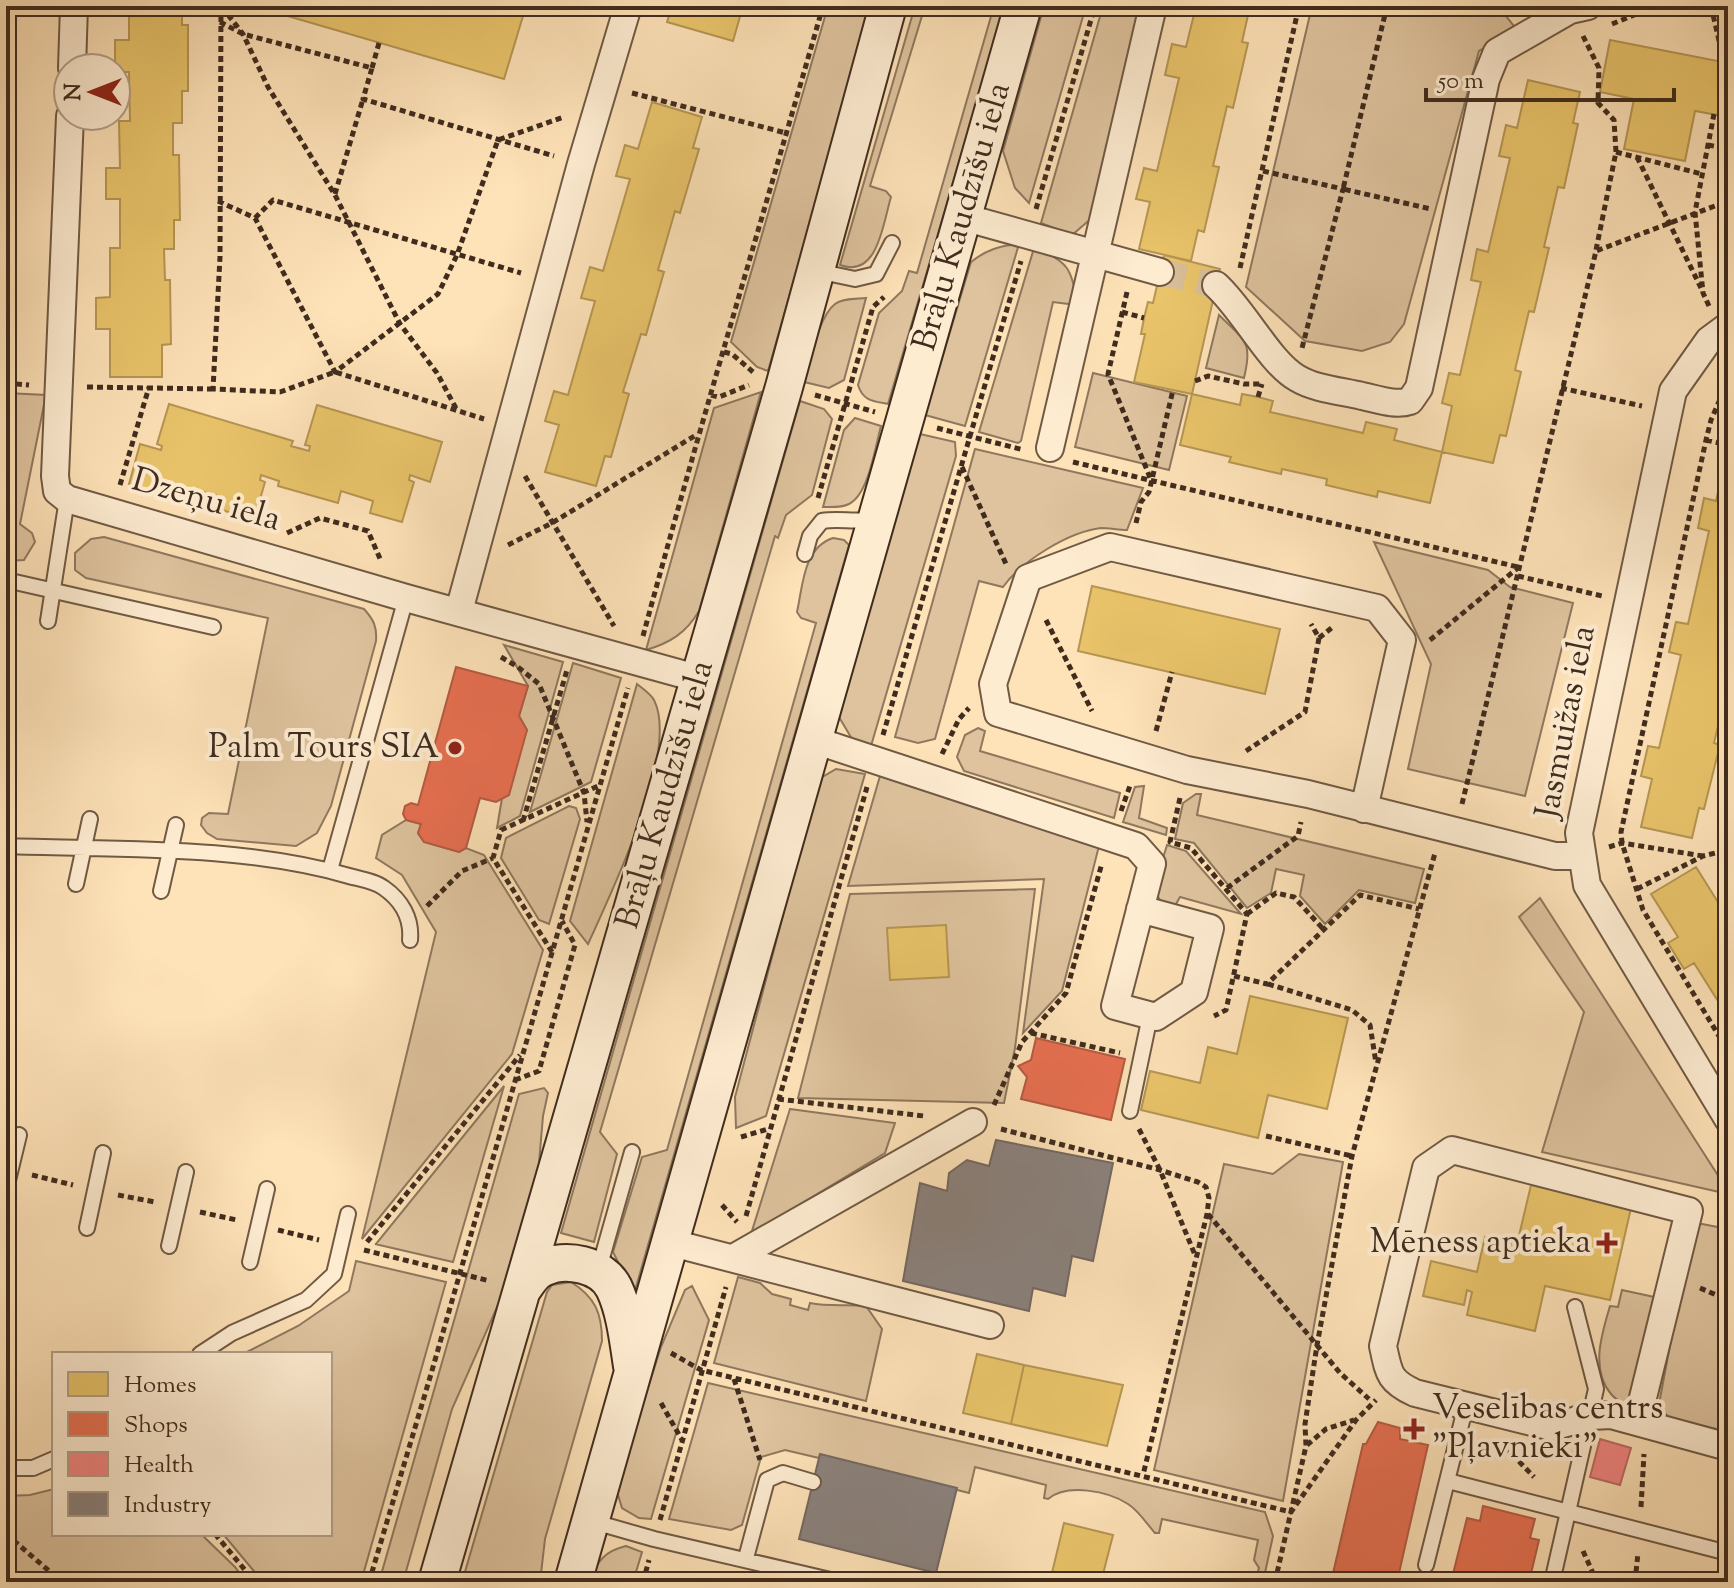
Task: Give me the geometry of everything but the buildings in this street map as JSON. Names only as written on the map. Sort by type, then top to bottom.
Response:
[{"type":"street","points":[[73,52],[74,6]]},
{"type":"street","points":[[459,611],[581,164],[628,6]]},
{"type":"street","name":"Brāļu Kaudzīšu iela","points":[[437,1582],[700,679],[888,6]]},
{"type":"street","name":"Brāļu Kaudzīšu iela","points":[[573,1582],[1023,6]]},
{"type":"street","points":[[1050,454],[1153,6]]},
{"type":"street","points":[[1224,293],[1281,365],[1294,376],[1309,384],[1392,402],[1410,401],[1419,388],[1486,79],[1497,52],[1576,7]]},
{"type":"street","points":[[67,499],[57,491],[55,476],[69,132]]},
{"type":"street","points":[[963,217],[1160,272]]},
{"type":"street","name":"Jasmuižas iela","points":[[1724,329],[1709,340],[1673,391],[1579,833],[1587,885],[1728,1119]]},
{"type":"street","name":"Dzeņu iela","points":[[67,499],[574,644],[638,654],[700,679]]},
{"type":"street","points":[[1364,809],[1402,640],[1377,608],[1110,547],[1028,578],[993,684],[998,713],[1187,770],[1308,794],[1364,809],[1555,856],[1581,856]]},
{"type":"street","points":[[814,740],[1136,846],[1152,864],[1140,909],[1115,1006],[1156,1017],[1194,992],[1210,928],[1140,909]]},
{"type":"street","points":[[735,1257],[979,1123]]},
{"type":"street","points":[[1637,1422],[1689,1211],[1452,1150],[1426,1168],[1383,1346],[1388,1370],[1397,1385],[1415,1393],[1552,1427],[1591,1416],[1611,1415],[1728,1447]]},
{"type":"street","points":[[672,1243],[990,1325]]},
{"type":"street","points":[[522,1290],[533,1274],[569,1261],[597,1272],[612,1283],[638,1355]]},
{"type":"lane","points":[[816,271],[855,279],[876,274],[890,250]]},
{"type":"lane","points":[[48,621],[67,499]]},
{"type":"lane","points":[[805,554],[810,536],[822,521],[838,518],[855,523],[876,519]]},
{"type":"lane","points":[[6,580],[213,627]]},
{"type":"lane","points":[[330,870],[406,598]]},
{"type":"lane","points":[[76,884],[90,819]]},
{"type":"lane","points":[[161,891],[176,825]]},
{"type":"lane","points":[[6,846],[170,851],[330,870],[382,886],[401,904],[410,933]]},
{"type":"lane","points":[[1130,1111],[1150,1016]]},
{"type":"lane","points":[[6,1189],[19,1135]]},
{"type":"lane","points":[[597,1272],[632,1152]]},
{"type":"lane","points":[[87,1228],[103,1153]]},
{"type":"lane","points":[[169,1246],[186,1172]]},
{"type":"lane","points":[[250,1262],[267,1189]]},
{"type":"lane","points":[[203,1352],[232,1333],[306,1300],[334,1274],[348,1214]]},
{"type":"lane","points":[[1552,1582],[1596,1389],[1575,1307]]},
{"type":"lane","points":[[1426,1565],[1466,1405]]},
{"type":"lane","points":[[6,1468],[33,1468],[52,1460]]},
{"type":"lane","points":[[746,1558],[767,1480],[783,1473],[813,1482]]},
{"type":"lane","points":[[1448,1481],[1728,1553]]},
{"type":"lane","points":[[590,1521],[839,1582]]},
{"type":"path","points":[[213,389],[220,257],[221,6]]},
{"type":"path","points":[[221,6],[243,34],[268,87],[335,195],[400,324],[437,373],[459,413]]},
{"type":"path","points":[[369,1582],[553,953],[697,435],[724,352],[823,6]]},
{"type":"path","points":[[722,1205],[742,1228],[1095,6]]},
{"type":"path","points":[[1224,293],[1263,171],[1299,6]]},
{"type":"path","points":[[1281,365],[1300,353],[1305,341],[1387,6]]},
{"type":"path","points":[[1711,6],[1724,62]]},
{"type":"path","points":[[1275,1582],[1306,1446],[1305,1424],[1317,1345],[1352,1156],[1419,909],[1449,830],[1518,576],[1596,251],[1616,152],[1614,120],[1598,103],[1599,68],[1576,7]]},
{"type":"path","points":[[220,21],[243,34],[372,68]]},
{"type":"path","points":[[335,195],[379,43]]},
{"type":"path","points":[[605,85],[786,133]]},
{"type":"path","points":[[363,99],[581,164]]},
{"type":"path","points":[[1703,293],[1695,212],[1714,114]]},
{"type":"path","points":[[498,140],[566,116]]},
{"type":"path","points":[[79,387],[280,392],[335,372],[438,294],[457,255],[498,140]]},
{"type":"path","points":[[1708,145],[1724,148]]},
{"type":"path","points":[[1616,152],[1702,174]]},
{"type":"path","points":[[1637,157],[1703,293],[1724,329]]},
{"type":"path","points":[[1263,171],[1456,216]]},
{"type":"path","points":[[255,218],[273,200],[549,281]]},
{"type":"path","points":[[218,201],[255,218],[335,372],[492,422]]},
{"type":"path","points":[[1596,251],[1728,201]]},
{"type":"path","points":[[810,536],[791,527],[797,517],[818,498],[873,307],[897,284],[903,269],[890,250]]},
{"type":"path","points":[[1141,295],[1127,292],[1108,374],[1151,481]]},
{"type":"path","points":[[1122,312],[1144,318]]},
{"type":"path","points":[[711,395],[719,397],[758,380],[732,354],[724,352]]},
{"type":"path","points":[[1195,381],[1208,376],[1244,384],[1262,384]]},
{"type":"path","points":[[1728,381],[1706,440],[1621,832],[1643,910],[1728,1051]]},
{"type":"path","points":[[116,498],[149,387]]},
{"type":"path","points":[[1561,388],[1669,411]]},
{"type":"path","points":[[1129,551],[1141,502],[1149,492],[1173,390]]},
{"type":"path","points":[[803,392],[887,415]]},
{"type":"path","points":[[934,428],[1519,567]]},
{"type":"path","points":[[504,547],[552,523],[697,435]]},
{"type":"path","points":[[1706,440],[1728,445]]},
{"type":"path","points":[[518,464],[625,644],[638,654]]},
{"type":"path","points":[[284,534],[320,518],[368,531],[386,571]]},
{"type":"path","points":[[1402,640],[1423,646],[1519,567]]},
{"type":"path","points":[[1518,576],[1628,602]]},
{"type":"path","points":[[1241,754],[1305,712],[1319,638],[1308,619]]},
{"type":"path","points":[[523,821],[574,644]]},
{"type":"path","points":[[494,653],[539,684],[584,793],[588,826]]},
{"type":"path","points":[[1152,743],[1172,672]]},
{"type":"path","points":[[935,778],[941,756],[959,719],[974,704],[995,700]]},
{"type":"path","points":[[553,953],[493,858],[501,830],[600,785]]},
{"type":"path","points":[[1227,888],[1298,836],[1308,794]]},
{"type":"path","points":[[979,1123],[1022,1042],[1066,993],[1109,837]]},
{"type":"path","points":[[1581,856],[1622,843],[1703,856]]},
{"type":"path","points":[[1637,889],[1703,856],[1728,850]]},
{"type":"path","points":[[410,933],[462,871],[493,858]]},
{"type":"path","points":[[1247,914],[1276,893],[1294,897],[1325,931]]},
{"type":"path","points":[[1267,984],[1360,895],[1419,909]]},
{"type":"path","points":[[515,1080],[539,1071],[575,945],[561,920]]},
{"type":"path","points":[[1234,976],[1352,1010],[1370,1025],[1377,1067]]},
{"type":"path","points":[[1031,1033],[1141,1057]]},
{"type":"path","points":[[361,1249],[523,1051]]},
{"type":"path","points":[[778,1099],[979,1123],[1160,1170],[1206,1187],[1209,1198],[1207,1214],[1143,1475]]},
{"type":"path","points":[[1130,1111],[1160,1170],[1196,1257]]},
{"type":"path","points":[[741,1137],[769,1129]]},
{"type":"path","points":[[1266,1136],[1352,1156]]},
{"type":"path","points":[[1207,1214],[1340,1373],[1374,1404],[1386,1409]]},
{"type":"path","points":[[643,1582],[735,1257]]},
{"type":"path","points":[[460,1273],[522,1290]]},
{"type":"path","points":[[638,1355],[1291,1512]]},
{"type":"path","points":[[734,1378],[767,1480]]},
{"type":"path","points":[[1291,1512],[1356,1420],[1374,1404]]},
{"type":"path","points":[[1306,1446],[1326,1429],[1356,1420]]},
{"type":"path","points":[[6,1534],[62,1582]]},
{"type":"path","points":[[217,1536],[255,1582]]},
{"type":"shaded area","points":[[828,6],[871,6],[768,371],[757,367],[731,342]]},
{"type":"shaded area","points":[[915,6],[925,6],[870,186],[886,191],[891,197],[881,234],[871,256],[863,264],[853,267],[840,265]]},
{"type":"shaded area","points":[[994,6],[1005,6],[888,404],[873,401],[863,394],[858,385],[879,313],[902,291],[909,271],[917,273]]},
{"type":"shaded area","points":[[1044,6],[1086,6],[1029,203],[1015,188],[1003,151]]},
{"type":"shaded area","points":[[1103,6],[1139,6],[1093,217],[1072,235],[1041,223]]},
{"type":"shaded area","points":[[1312,6],[1498,6],[1517,30],[1479,51],[1404,324],[1390,342],[1362,351],[1305,341],[1246,287]]},
{"type":"shaded area","points":[[1019,244],[965,426],[925,415],[971,262],[993,249]]},
{"type":"shaded area","points":[[1034,248],[1054,257],[1066,268],[1073,283],[1077,305],[1053,302],[1021,441],[1018,443],[979,432]]},
{"type":"shaded area","points":[[866,298],[844,380],[829,388],[804,382],[829,310],[842,301]]},
{"type":"shaded area","points":[[1219,315],[1245,342],[1248,356],[1244,378],[1206,368]]},
{"type":"shaded area","points":[[1093,373],[1187,396],[1169,470],[1075,447]]},
{"type":"shaded area","points":[[761,392],[699,611],[677,636],[646,650],[714,408]]},
{"type":"shaded area","points":[[6,393],[46,395],[20,524],[32,533],[35,542],[24,560],[6,561]]},
{"type":"shaded area","points":[[800,401],[824,409],[832,419],[812,495],[786,515],[778,538],[775,536],[600,1132],[617,1154],[594,1242],[561,1233]]},
{"type":"shaded area","points":[[855,418],[881,426],[866,480],[862,491],[849,504],[823,507],[844,430]]},
{"type":"shaded area","points":[[920,434],[955,442],[956,456],[871,746],[852,739],[839,717]]},
{"type":"shaded area","points":[[975,449],[1143,488],[1127,530],[1101,528],[1074,535],[1034,558],[1003,587],[979,581],[935,739],[918,743],[895,737]]},
{"type":"shaded area","points":[[104,537],[364,609],[370,617],[376,641],[331,806],[317,833],[296,846],[217,839],[201,825],[202,818],[209,813],[228,814],[268,618],[86,578],[75,570],[75,553],[91,539]]},
{"type":"shaded area","points":[[833,538],[844,540],[849,545],[634,1294],[613,1252],[642,1157],[667,1150],[816,623],[801,618],[797,612],[803,579],[816,550]]},
{"type":"shaded area","points":[[1374,542],[1488,570],[1510,587],[1573,603],[1525,796],[1408,769],[1431,664]]},
{"type":"shaded area","points":[[504,645],[563,662],[520,816],[497,828],[502,798],[527,730],[519,716],[528,686]]},
{"type":"shaded area","points":[[573,663],[621,678],[591,782],[530,812]]},
{"type":"shaded area","points":[[637,684],[654,700],[660,723],[658,753],[651,787],[626,858],[588,944],[570,921]]},
{"type":"shaded area","points":[[978,728],[985,731],[980,751],[1120,793],[1114,818],[964,771],[957,757],[965,735]]},
{"type":"shaded area","points":[[836,769],[865,774],[766,1116],[736,1128],[735,1097],[819,779]]},
{"type":"shaded area","points":[[880,776],[1099,846],[1062,991],[1023,1033],[1044,879],[848,886]]},
{"type":"shaded area","points":[[1144,786],[1139,818],[1167,828],[1166,835],[1123,822],[1135,787]]},
{"type":"shaded area","points":[[1201,794],[1197,815],[1424,869],[1415,903],[1359,890],[1325,924],[1300,896],[1304,875],[1276,869],[1271,893],[1247,908],[1194,843],[1175,839],[1183,803]]},
{"type":"shaded area","points":[[569,806],[576,808],[580,819],[549,924],[539,920],[501,858],[506,838]]},
{"type":"shaded area","points":[[406,820],[421,824],[418,833],[424,842],[459,852],[466,848],[484,855],[543,950],[512,1054],[362,1239],[436,932],[402,875],[376,858],[382,835]]},
{"type":"shaded area","points":[[1167,845],[1186,851],[1241,914],[1180,897],[1176,904],[1165,906],[1156,886]]},
{"type":"shaded area","points":[[1035,889],[1015,1048],[1004,1103],[798,1098],[850,894]]},
{"type":"shaded area","points":[[1540,898],[1728,1194],[1542,1152],[1584,1012],[1519,917]]},
{"type":"shaded area","points":[[504,1086],[453,1262],[375,1244],[376,1244]]},
{"type":"shaded area","points":[[544,1088],[548,1093],[538,1175],[502,1296],[452,1409],[403,1582],[379,1582],[519,1094]]},
{"type":"shaded area","points":[[790,1109],[895,1123],[885,1153],[751,1234]]},
{"type":"shaded area","points":[[1299,1154],[1343,1162],[1283,1501],[1154,1470],[1224,1164],[1273,1174]]},
{"type":"shaded area","points":[[1697,1223],[1728,1229],[1728,1432],[1668,1417],[1659,1404]]},
{"type":"shaded area","points":[[356,1261],[446,1282],[361,1582],[263,1582],[225,1536],[332,1536],[332,1352],[247,1352],[298,1326],[349,1291]]},
{"type":"shaded area","points":[[738,1277],[760,1283],[772,1294],[791,1299],[790,1305],[808,1310],[810,1303],[866,1306],[882,1329],[866,1401],[714,1363]]},
{"type":"shaded area","points":[[571,1282],[596,1307],[602,1341],[545,1539],[540,1582],[462,1582],[547,1292],[552,1285]]},
{"type":"shaded area","points":[[692,1286],[709,1320],[651,1519],[639,1518],[622,1508],[618,1482],[661,1347],[685,1290]]},
{"type":"shaded area","points":[[1622,1290],[1659,1298],[1631,1410],[1611,1394],[1599,1362],[1601,1339],[1610,1306],[1618,1307]]},
{"type":"shaded area","points":[[708,1383],[1265,1512],[1273,1536],[1263,1582],[1255,1582],[1259,1568],[1254,1560],[1258,1540],[1162,1519],[1159,1533],[1155,1533],[1132,1507],[1110,1495],[1076,1490],[1048,1499],[1044,1498],[1046,1485],[975,1467],[969,1493],[820,1455],[819,1458],[785,1450],[761,1457],[742,1525],[731,1530],[669,1519]]},
{"type":"shaded area","points":[[52,1490],[52,1536],[203,1536],[246,1582],[43,1582],[6,1574],[6,1496]]},
{"type":"shaded area","points":[[626,1546],[642,1552],[633,1582],[591,1582],[602,1558]]},
{"type":"tunnel","points":[[1160,272],[1216,285]]},
{"type":"place","name":"Palm Tours SIA","points":[[455,748]]},
{"type":"place","name":"Mēness aptieka","points":[[1607,1243]]},
{"type":"place","name":"Veselības centrs \"Pļavnieki\"","points":[[1414,1429]]}]
